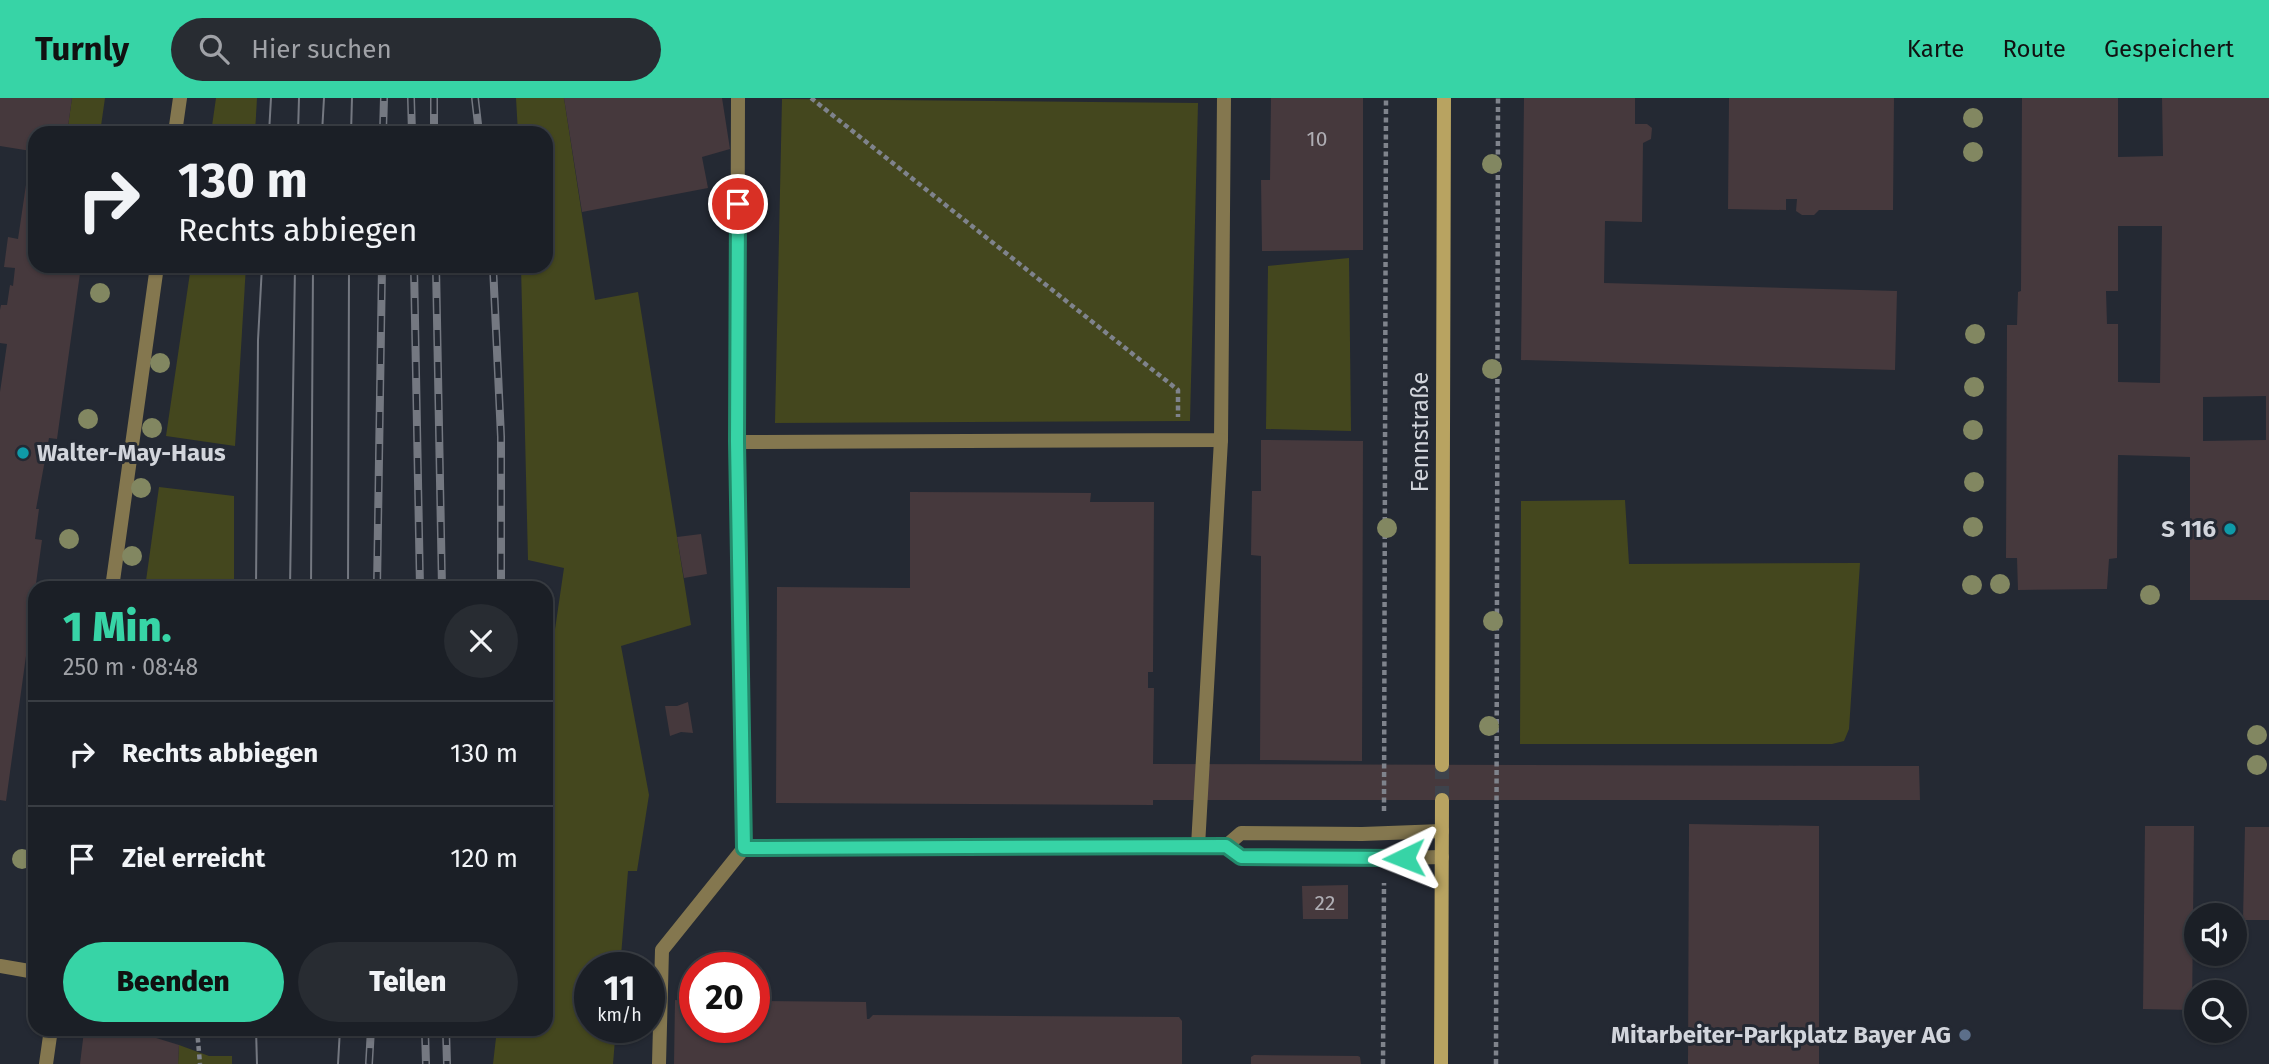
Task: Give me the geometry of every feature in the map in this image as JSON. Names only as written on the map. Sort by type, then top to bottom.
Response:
[{"type":"main road","name":"Fennstraße","points":[[1442,765],[1444,98]]},
{"type":"main road","points":[[1441,1064],[1442,800]]},
{"type":"street","points":[[176,126],[180,98]]},
{"type":"street","points":[[659,1064],[662,950],[744,848],[737,442],[738,98]]},
{"type":"street","points":[[1198,846],[1221,440],[1224,98]]},
{"type":"street","points":[[113,581],[156,273]]},
{"type":"street","points":[[737,442],[1221,440]]},
{"type":"street","points":[[1226,846],[1241,833],[1442,831]]},
{"type":"street","points":[[744,848],[1226,846],[1241,857],[1442,857]]},
{"type":"street","points":[[0,966],[28,971]]},
{"type":"street","points":[[46,1064],[50,1036]]},
{"type":"path","points":[[811,98],[1178,390],[1178,440]]},
{"type":"path","points":[[1384,833],[1387,98]]},
{"type":"path","points":[[1496,1064],[1498,98]]},
{"type":"path","points":[[1383,1064],[1384,859]]},
{"type":"path","points":[[198,1036],[200,1064]]},
{"type":"green space","points":[[72,98],[105,98],[101,126],[68,126]]},
{"type":"green space","points":[[216,98],[257,98],[255,126],[212,126]]},
{"type":"green space","points":[[516,98],[564,98],[595,300],[638,292],[691,625],[621,646],[649,795],[637,871],[628,871],[621,952],[574,952],[574,1043],[615,1043],[613,1064],[493,1064],[496,1036],[553,1036],[553,643],[564,568],[528,560],[521,273],[553,273],[553,126],[518,126]]},
{"type":"green space","points":[[782,99],[1198,103],[1190,421],[775,423]]},
{"type":"green space","points":[[1349,258],[1351,431],[1266,429],[1268,266]]},
{"type":"green space","points":[[190,273],[246,273],[235,446],[166,436]]},
{"type":"green space","points":[[159,487],[234,496],[234,581],[146,581]]},
{"type":"green space","points":[[1625,500],[1629,564],[1860,563],[1849,729],[1844,741],[1832,744],[1520,744],[1521,501]]},
{"type":"green space","points":[[179,1045],[209,1056],[232,1056],[232,1064],[178,1064]]},
{"type":"building","points":[[0,98],[72,98],[68,126],[28,126],[28,151],[0,146]]},
{"type":"building","points":[[564,98],[722,98],[730,149],[702,157],[708,188],[582,212]]},
{"type":"building","points":[[1271,98],[1363,98],[1363,250],[1262,251],[1261,180],[1270,180]]},
{"type":"building","points":[[1524,98],[1635,98],[1635,124],[1647,124],[1652,128],[1651,139],[1643,143],[1642,222],[1605,221],[1604,283],[1897,291],[1895,370],[1521,360]]},
{"type":"building","points":[[1729,98],[1894,98],[1893,210],[1819,210],[1814,215],[1802,215],[1796,211],[1797,199],[1786,199],[1786,210],[1728,209]]},
{"type":"building","points":[[2022,98],[2118,98],[2118,157],[2163,156],[2162,98],[2269,98],[2269,600],[2190,600],[2190,457],[2118,455],[2117,558],[2109,559],[2107,589],[2018,590],[2017,558],[2006,558],[2007,325],[2017,325],[2018,292],[2021,291]],"holes":[[[2118,226],[2162,226],[2160,383],[2118,382],[2118,324],[2107,324],[2106,291],[2118,291]],[[2266,396],[2266,440],[2203,441],[2203,397]]]},
{"type":"building","points":[[28,171],[28,273],[80,273],[57,439],[49,438],[36,509],[39,509],[35,539],[42,540],[36,581],[28,581],[28,642],[6,801],[0,800],[0,392],[7,344],[0,343],[0,310],[1,305],[7,305],[15,268],[4,267],[8,237],[18,239]]},
{"type":"building","points":[[1261,440],[1363,441],[1362,761],[1260,760],[1261,556],[1251,555],[1252,491],[1261,491]]},
{"type":"building","points":[[910,492],[1091,493],[1090,502],[1154,502],[1153,672],[1148,672],[1148,688],[1154,688],[1153,764],[1919,766],[1920,800],[1153,800],[1153,805],[776,803],[777,587],[910,588]]},
{"type":"building","points":[[701,534],[707,574],[684,578],[677,537]]},
{"type":"building","points":[[688,702],[693,733],[681,732],[670,736],[665,706]]},
{"type":"building","points":[[1689,824],[1819,826],[1819,1064],[1688,1064]]},
{"type":"building","points":[[2145,826],[2194,826],[2193,903],[2184,903],[2184,966],[2192,966],[2192,980],[2184,980],[2184,1010],[2143,1009]]},
{"type":"building","points":[[2245,827],[2269,827],[2269,920],[2247,920],[2247,903],[2243,903]]},
{"type":"building","points":[[1348,885],[1348,919],[1303,919],[1302,886]]},
{"type":"building","points":[[675,1000],[679,1000],[679,1043],[770,1043],[770,1001],[866,1002],[867,1019],[873,1015],[1179,1017],[1182,1021],[1182,1064],[674,1064]]},
{"type":"building","points":[[83,1036],[150,1036],[179,1045],[178,1064],[80,1064]]},
{"type":"building","points":[[1358,1056],[1361,1064],[1251,1064],[1251,1057]]},
{"type":"tunnel","points":[[1442,765],[1442,800]]},
{"type":"tram line","points":[[269,126],[271,98]]},
{"type":"tram line","points":[[298,126],[299,98]]},
{"type":"tram line","points":[[322,126],[324,98]]},
{"type":"tram line","points":[[351,126],[352,98]]},
{"type":"tram line","points":[[256,581],[258,340],[262,273]]},
{"type":"tram line","points":[[290,581],[295,273]]},
{"type":"tram line","points":[[311,581],[313,273]]},
{"type":"tram line","points":[[348,581],[349,273]]},
{"type":"tram line","points":[[256,1036],[257,1064]]},
{"type":"tram line","points":[[338,1064],[340,1036]]},
{"type":"railway","points":[[383,126],[384,98]]},
{"type":"railway","points":[[411,98],[412,126]]},
{"type":"railway","points":[[434,98],[434,126]]},
{"type":"railway","points":[[475,98],[478,126]]},
{"type":"railway","points":[[377,581],[382,273]]},
{"type":"railway","points":[[414,273],[420,581]]},
{"type":"railway","points":[[436,273],[442,581]]},
{"type":"railway","points":[[493,273],[501,437],[501,581]]},
{"type":"railway","points":[[369,1064],[371,1036]]},
{"type":"railway","points":[[425,1036],[426,1064]]},
{"type":"railway","points":[[446,1036],[447,1064]]},
{"type":"place","name":"Walter-May-Haus","points":[[23,453]]},
{"type":"place","name":"S 116","points":[[2230,529]]},
{"type":"place","name":"Mitarbeiter-Parkplatz Bayer AG","points":[[1965,1035]]},
{"type":"route","points":[[738,204],[737,442],[744,848],[1226,846],[1241,857],[1404,858]]}]
